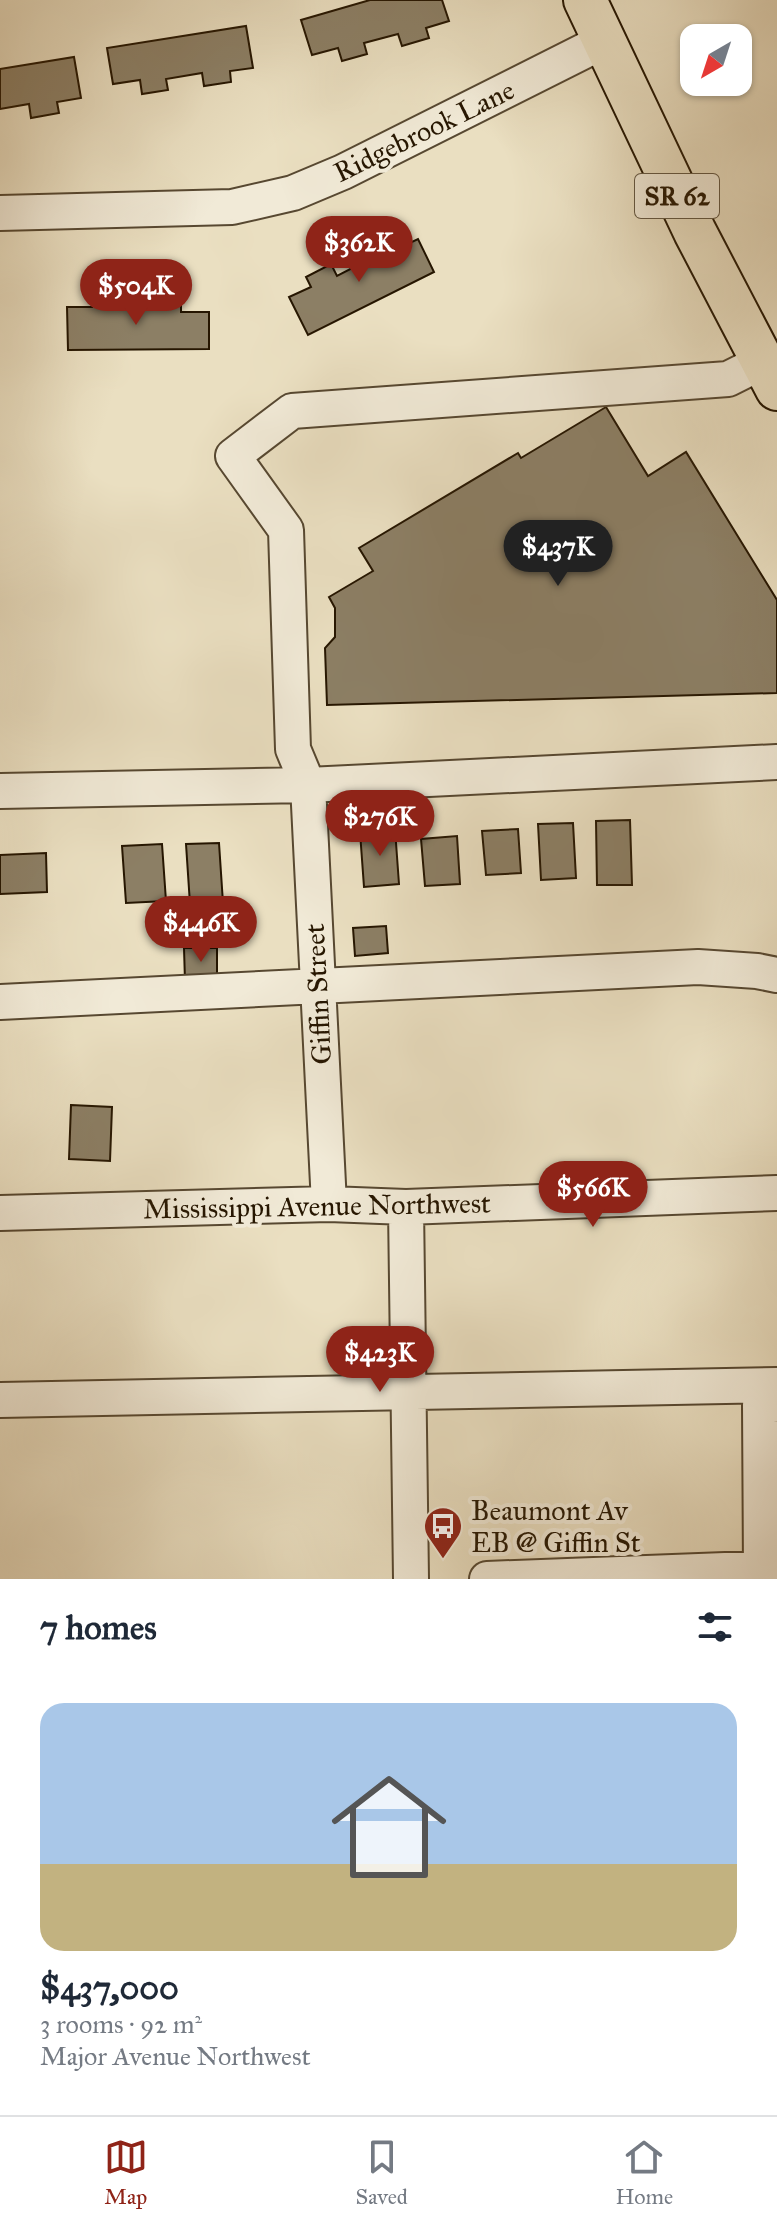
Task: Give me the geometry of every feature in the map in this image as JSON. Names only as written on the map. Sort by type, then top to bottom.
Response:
[{"type":"main road","name":"SR 62","points":[[585,0],[602,42],[695,232],[770,376]]},
{"type":"street","name":"Ridgebrook Lane","points":[[0,213],[232,207],[293,193],[343,172],[602,42]]},
{"type":"street","name":"Giffin Street","points":[[329,1204],[308,785],[293,749],[286,530],[233,456],[292,411],[770,376]]},
{"type":"street","points":[[0,791],[308,785],[777,762]]},
{"type":"street","points":[[0,1002],[698,967],[777,975]]},
{"type":"street","name":"Mississippi Avenue Northwest","points":[[0,1213],[329,1204],[406,1207],[777,1193]]},
{"type":"street","points":[[406,1207],[411,1579]]},
{"type":"street","points":[[0,1400],[777,1385]]},
{"type":"street","points":[[487,1579],[769,1568],[769,1510],[760,1405],[777,1404]]},
{"type":"building","points":[[370,0],[442,0],[449,21],[426,28],[429,38],[402,46],[398,34],[364,43],[367,54],[342,61],[338,48],[312,55],[301,20]]},
{"type":"building","points":[[246,26],[253,68],[230,71],[231,82],[204,86],[202,73],[166,79],[168,90],[142,94],[140,80],[113,84],[107,48]]},
{"type":"building","points":[[74,57],[81,98],[57,102],[59,113],[31,118],[29,104],[0,109],[0,69]]},
{"type":"building","points":[[387,239],[393,251],[418,239],[434,272],[308,335],[289,297],[311,287],[306,277],[331,264],[337,276],[368,260],[364,250]]},
{"type":"building","points":[[92,296],[119,296],[120,309],[155,309],[155,298],[181,298],[181,312],[209,312],[209,349],[68,350],[67,307],[92,307]]},
{"type":"building","points":[[606,407],[648,476],[686,452],[777,600],[777,693],[327,705],[325,648],[335,637],[335,608],[329,597],[373,571],[359,548],[518,453],[521,458]]},
{"type":"building","points":[[630,820],[632,885],[597,885],[596,821]]},
{"type":"building","points":[[573,823],[576,878],[541,880],[538,824]]},
{"type":"building","points":[[395,829],[399,884],[364,887],[360,832]]},
{"type":"building","points":[[518,829],[521,873],[486,875],[482,831]]},
{"type":"building","points":[[457,836],[460,884],[425,886],[421,839]]},
{"type":"building","points":[[219,843],[223,903],[190,904],[186,844]]},
{"type":"building","points":[[162,844],[166,901],[126,903],[122,846]]},
{"type":"building","points":[[46,853],[47,892],[0,894],[0,855]]},
{"type":"building","points":[[386,926],[388,953],[355,956],[353,928]]},
{"type":"building","points":[[184,948],[217,948],[217,981],[185,981]]},
{"type":"building","points":[[71,1105],[112,1107],[110,1161],[69,1159]]},
{"type":"place","name":"Beaumont Av EB @ Giffin St","points":[[443,1560]]}]
